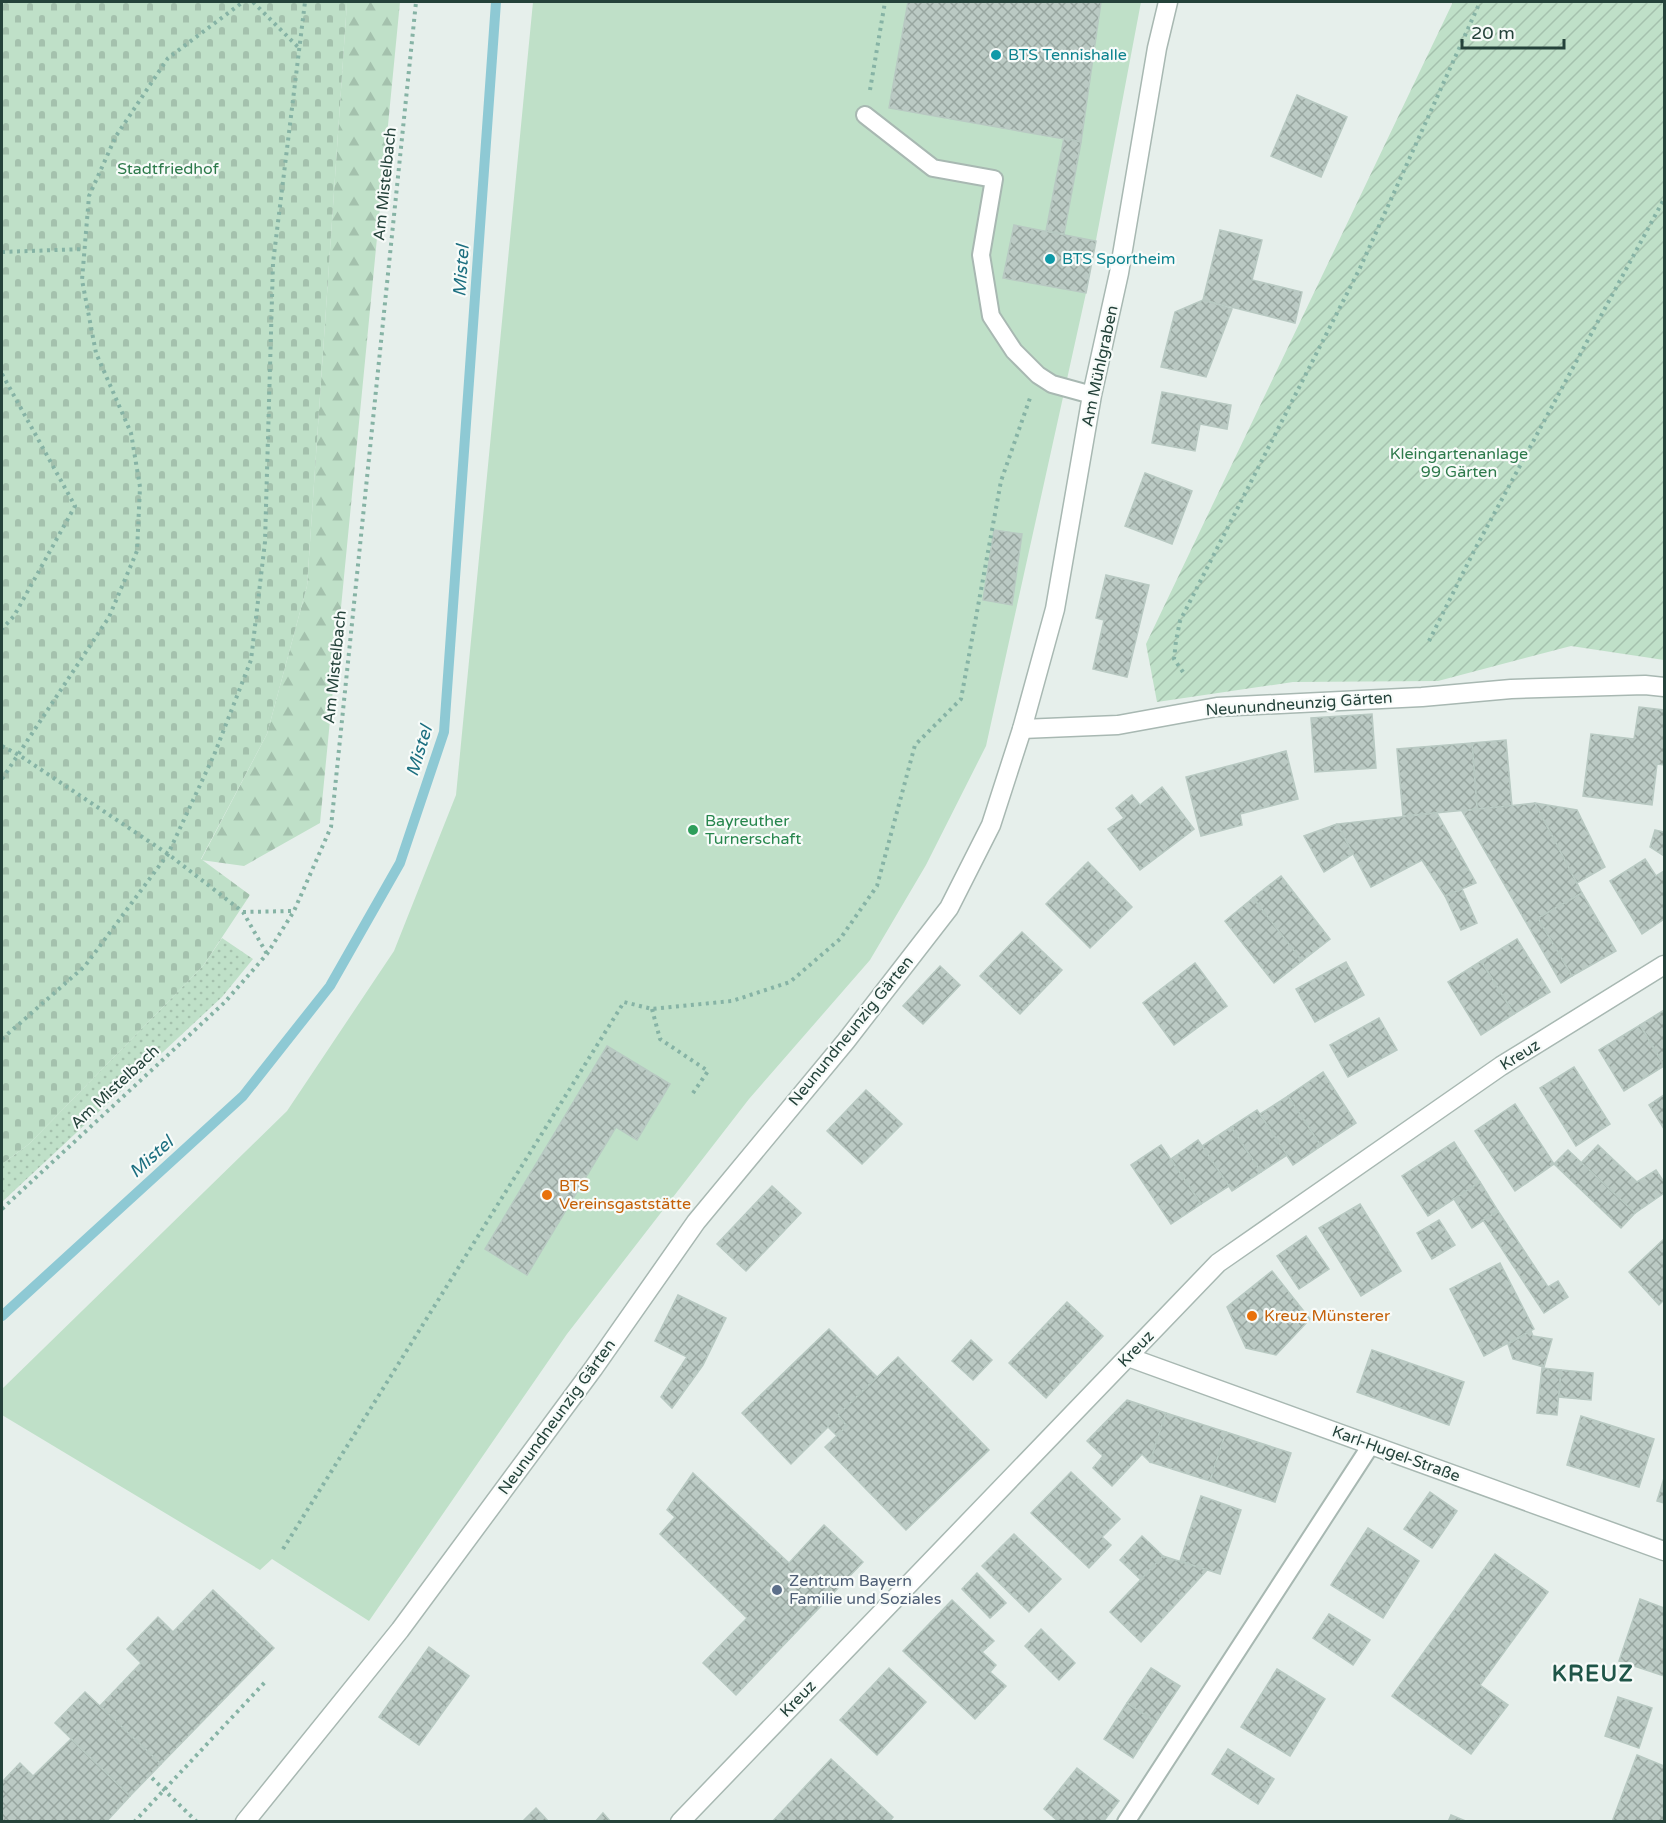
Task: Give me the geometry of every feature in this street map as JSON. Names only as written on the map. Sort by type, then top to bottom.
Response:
[{"type":"street","name":"Am Mühlgraben","points":[[1022,729],[1055,609],[1092,395],[1119,273],[1157,48],[1168,2]]},
{"type":"street","name":"Neunundneunzig Gärten","points":[[245,1821],[400,1630],[593,1369],[696,1222],[846,1041],[949,908],[991,825],[1022,729],[1118,725],[1217,707],[1422,697],[1511,689],[1645,685],[1665,687]]},
{"type":"street","name":"Kreuz","points":[[680,1821],[1218,1263],[1501,1066],[1665,965]]},
{"type":"street","name":"Karl-Hugel-Straße","points":[[1128,1358],[1665,1551]]},
{"type":"lane","points":[[865,115],[933,168],[994,179],[981,255],[991,316],[1014,351],[1038,375],[1052,384],[1092,395]]},
{"type":"lane","points":[[1126,1821],[1371,1445]]},
{"type":"path","points":[[2,779],[110,617],[137,551],[141,487],[131,433],[96,353],[82,280],[89,196],[116,136],[168,58],[243,2]]},
{"type":"path","points":[[253,2],[299,48]]},
{"type":"path","points":[[2,1039],[85,966],[168,854],[214,755],[251,660],[265,542],[273,263],[305,2]]},
{"type":"path","name":"Am Mistelbach","points":[[2,1209],[225,1002],[267,954],[294,911],[331,827],[416,2]]},
{"type":"path","points":[[865,115],[885,2]]},
{"type":"path","points":[[1182,672],[1174,659],[1180,621],[1360,268],[1480,2]]},
{"type":"path","points":[[1428,641],[1474,551],[1665,200]]},
{"type":"path","points":[[2,252],[84,249]]},
{"type":"path","points":[[2,374],[75,506],[14,616],[2,629]]},
{"type":"path","points":[[283,1550],[624,1002],[652,1009],[732,1001],[790,982],[840,939],[877,886],[915,745],[961,699],[1001,481],[1038,375]]},
{"type":"path","points":[[2,746],[168,854],[243,912],[267,954]]},
{"type":"path","points":[[243,912],[294,911]]},
{"type":"path","points":[[652,1009],[660,1039],[708,1071],[691,1096]]},
{"type":"path","points":[[134,1821],[267,1680]]},
{"type":"path","points":[[152,1778],[197,1821]]},
{"type":"green space","name":"Stadtfriedhof","points":[[2,2],[347,2],[307,586],[267,734],[201,859],[250,895],[203,966],[29,1144],[2,1164]]},
{"type":"green space","points":[[347,2],[400,2],[320,823],[244,866],[201,860],[267,734],[307,586]]},
{"type":"green space","name":"Bayreuther Turnerschaft","points":[[533,2],[1141,2],[1086,293],[986,746],[926,865],[870,960],[749,1099],[567,1334],[369,1621],[272,1559],[260,1570],[2,1415],[2,1389],[287,1111],[394,951],[456,795]]},
{"type":"green space","name":"Kleingartenanlage 99 Gärten","points":[[1453,2],[1664,2],[1664,660],[1571,646],[1438,681],[1293,682],[1157,702],[1146,644]]},
{"type":"green space","points":[[222,938],[253,959],[222,997],[2,1202],[2,1164],[29,1144],[203,966]]},
{"type":"building","name":"BTS Tennishalle","points":[[908,2],[1101,2],[1081,142],[889,108]]},
{"type":"building","points":[[1297,95],[1347,117],[1321,177],[1271,156]]},
{"type":"building","points":[[1064,138],[1081,142],[1064,234],[1046,231]]},
{"type":"building","name":"BTS Sportheim","points":[[1014,225],[1096,241],[1086,293],[1003,278]]},
{"type":"building","points":[[1220,230],[1262,240],[1252,280],[1302,292],[1295,323],[1203,300]]},
{"type":"building","points":[[1203,300],[1232,309],[1206,377],[1161,367],[1175,312]]},
{"type":"building","points":[[1162,392],[1231,405],[1227,429],[1200,424],[1195,451],[1152,443]]},
{"type":"building","points":[[1145,473],[1192,491],[1172,544],[1125,526]]},
{"type":"building","points":[[994,530],[1022,534],[1012,605],[983,600]]},
{"type":"building","points":[[1106,575],[1149,585],[1127,677],[1093,669],[1104,620],[1096,618]]},
{"type":"building","points":[[1639,707],[1664,710],[1664,765],[1657,764],[1652,805],[1583,796],[1591,734],[1634,739]]},
{"type":"building","points":[[1372,714],[1376,768],[1315,772],[1311,718]]},
{"type":"building","points":[[1506,740],[1512,806],[1477,809],[1472,743]]},
{"type":"building","points":[[1472,743],[1477,809],[1403,816],[1397,749]]},
{"type":"building","points":[[1286,751],[1298,799],[1240,814],[1242,825],[1201,836],[1186,777]]},
{"type":"building","points":[[1162,787],[1194,829],[1140,870],[1108,829],[1124,818],[1116,808],[1132,795],[1140,805]]},
{"type":"building","points":[[1535,803],[1582,893],[1538,918],[1572,976],[1561,983],[1462,811]]},
{"type":"building","points":[[1535,803],[1577,810],[1605,867],[1577,883]]},
{"type":"building","points":[[1437,813],[1476,883],[1445,896],[1422,860],[1371,887],[1337,824]]},
{"type":"building","points":[[1337,824],[1353,854],[1324,872],[1304,836]]},
{"type":"building","points":[[1655,830],[1664,832],[1664,856],[1650,847]]},
{"type":"building","points":[[1645,859],[1656,876],[1664,871],[1664,919],[1642,934],[1610,881]]},
{"type":"building","points":[[1088,862],[1132,907],[1090,948],[1046,904]]},
{"type":"building","points":[[1281,876],[1330,939],[1302,961],[1253,898]]},
{"type":"building","points":[[1462,889],[1477,923],[1461,930],[1445,896]]},
{"type":"building","points":[[1582,893],[1616,951],[1572,976],[1538,918]]},
{"type":"building","points":[[1253,898],[1302,961],[1274,983],[1225,921]]},
{"type":"building","points":[[1022,932],[1062,970],[1020,1014],[980,976]]},
{"type":"building","points":[[1517,939],[1550,992],[1514,1014],[1481,961]]},
{"type":"building","points":[[1481,961],[1514,1014],[1481,1035],[1448,982]]},
{"type":"building","points":[[1346,962],[1364,995],[1315,1022],[1296,989]]},
{"type":"building","points":[[1195,963],[1227,1006],[1174,1045],[1143,1003]]},
{"type":"building","points":[[940,966],[960,985],[923,1024],[903,1006]]},
{"type":"building","points":[[1664,1010],[1664,1065],[1640,1025]]},
{"type":"building","points":[[1379,1018],[1397,1050],[1348,1077],[1330,1045]]},
{"type":"building","points":[[1640,1025],[1664,1066],[1624,1091],[1599,1050]]},
{"type":"building","name":"BTS Vereinsgaststätte","points":[[607,1046],[670,1084],[637,1140],[616,1127],[527,1275],[485,1249]]},
{"type":"building","points":[[1574,1067],[1610,1124],[1576,1146],[1540,1088]]},
{"type":"building","points":[[1323,1072],[1356,1123],[1321,1146],[1288,1096]]},
{"type":"building","points":[[866,1090],[902,1124],[862,1164],[827,1131]]},
{"type":"building","points":[[1664,1095],[1664,1129],[1649,1105]]},
{"type":"building","points":[[1288,1096],[1321,1146],[1293,1165],[1260,1114]]},
{"type":"building","points":[[1515,1104],[1554,1164],[1515,1191],[1475,1131]]},
{"type":"building","points":[[1257,1110],[1287,1155],[1261,1172],[1231,1127]]},
{"type":"building","points":[[1231,1127],[1261,1172],[1232,1191],[1202,1146]]},
{"type":"building","points":[[1198,1140],[1229,1186],[1201,1204],[1171,1159]]},
{"type":"building","points":[[1454,1142],[1480,1182],[1428,1216],[1402,1176]]},
{"type":"building","points":[[1161,1145],[1201,1204],[1171,1224],[1131,1165]]},
{"type":"building","points":[[1598,1145],[1637,1182],[1656,1170],[1664,1182],[1664,1193],[1635,1213],[1581,1163]]},
{"type":"building","points":[[1568,1150],[1635,1213],[1621,1228],[1554,1164]]},
{"type":"building","points":[[1480,1182],[1498,1211],[1472,1228],[1454,1199]]},
{"type":"building","points":[[772,1186],[801,1213],[746,1271],[717,1244]]},
{"type":"building","points":[[1360,1204],[1401,1271],[1361,1296],[1319,1228]]},
{"type":"building","points":[[1498,1211],[1548,1287],[1558,1281],[1568,1297],[1544,1313],[1483,1220]]},
{"type":"building","points":[[1439,1220],[1455,1245],[1432,1259],[1417,1233]]},
{"type":"building","points":[[1306,1236],[1329,1269],[1299,1289],[1277,1256]]},
{"type":"building","points":[[1664,1239],[1664,1300],[1659,1305],[1629,1272]]},
{"type":"building","points":[[1500,1263],[1534,1329],[1484,1356],[1450,1289]]},
{"type":"building","points":[[1272,1271],[1310,1319],[1276,1355],[1246,1348],[1227,1307]]},
{"type":"building","points":[[678,1295],[726,1318],[703,1365],[672,1408],[661,1397],[687,1357],[655,1341]]},
{"type":"building","points":[[1067,1302],[1103,1336],[1046,1398],[1009,1363]]},
{"type":"building","points":[[829,1329],[877,1377],[838,1415],[847,1426],[837,1436],[828,1427],[791,1464],[742,1413]]},
{"type":"building","points":[[1531,1331],[1533,1336],[1552,1339],[1544,1367],[1513,1359],[1508,1344]]},
{"type":"building","points":[[971,1340],[992,1360],[973,1380],[952,1361]]},
{"type":"building","points":[[1372,1350],[1464,1382],[1449,1425],[1357,1392]]},
{"type":"building","points":[[898,1357],[989,1450],[906,1530],[825,1447],[847,1426],[838,1415]]},
{"type":"building","points":[[1542,1368],[1561,1370],[1557,1415],[1537,1413]]},
{"type":"building","points":[[1561,1370],[1593,1373],[1591,1400],[1559,1397]]},
{"type":"building","points":[[1127,1400],[1166,1413],[1150,1462],[1142,1454],[1112,1486],[1093,1468],[1103,1456],[1087,1441]]},
{"type":"building","points":[[1166,1413],[1226,1432],[1210,1481],[1150,1462]]},
{"type":"building","points":[[1581,1416],[1654,1439],[1639,1487],[1567,1465]]},
{"type":"building","points":[[1226,1432],[1291,1453],[1275,1502],[1210,1481]]},
{"type":"building","points":[[1071,1472],[1120,1519],[1102,1537],[1111,1545],[1089,1568],[1031,1513]]},
{"type":"building","name":"Zentrum Bayern Familie und Soziales","points":[[693,1473],[789,1563],[824,1525],[863,1562],[736,1695],[703,1663],[747,1618],[660,1534],[675,1517],[667,1510]]},
{"type":"building","points":[[1664,1478],[1664,1503],[1657,1501]]},
{"type":"building","points":[[1430,1492],[1457,1511],[1432,1548],[1404,1529]]},
{"type":"building","points":[[1201,1496],[1241,1510],[1220,1574],[1180,1561]]},
{"type":"building","points":[[1368,1528],[1419,1561],[1383,1618],[1331,1585]]},
{"type":"building","points":[[1014,1534],[1061,1579],[1029,1612],[982,1566]]},
{"type":"building","points":[[1142,1536],[1163,1556],[1141,1580],[1120,1560]]},
{"type":"building","points":[[1495,1554],[1548,1592],[1480,1685],[1508,1705],[1471,1754],[1392,1696]]},
{"type":"building","points":[[1163,1556],[1207,1570],[1141,1642],[1110,1612]]},
{"type":"building","points":[[977,1573],[1006,1603],[990,1618],[962,1589]]},
{"type":"building","points":[[213,1590],[274,1648],[161,1764],[100,1706],[141,1663],[127,1649],[158,1617],[173,1632]]},
{"type":"building","points":[[1640,1599],[1664,1608],[1664,1676],[1619,1661]]},
{"type":"building","points":[[952,1600],[994,1641],[982,1652],[996,1665],[990,1672],[1006,1686],[975,1719],[903,1651]]},
{"type":"building","points":[[1329,1614],[1370,1640],[1353,1665],[1313,1638]]},
{"type":"building","points":[[1041,1629],[1075,1663],[1059,1680],[1025,1646]]},
{"type":"building","points":[[429,1647],[469,1676],[419,1745],[379,1717]]},
{"type":"building","points":[[889,1668],[926,1702],[877,1755],[840,1720]]},
{"type":"building","points":[[1151,1668],[1180,1686],[1156,1722],[1127,1703]]},
{"type":"building","points":[[1277,1669],[1325,1699],[1290,1756],[1241,1727]]},
{"type":"building","points":[[85,1692],[161,1764],[130,1796],[55,1723]]},
{"type":"building","points":[[1618,1697],[1652,1708],[1639,1748],[1605,1736]]},
{"type":"building","points":[[1127,1703],[1156,1722],[1133,1758],[1104,1739]]},
{"type":"building","points":[[71,1739],[130,1796],[106,1822],[2,1822],[2,1782],[20,1763],[33,1776]]},
{"type":"building","points":[[1228,1749],[1274,1779],[1258,1804],[1212,1774]]},
{"type":"building","points":[[1637,1755],[1664,1766],[1664,1822],[1612,1822]]},
{"type":"building","points":[[831,1759],[893,1817],[889,1822],[772,1822]]},
{"type":"building","points":[[1077,1768],[1119,1801],[1103,1822],[1059,1822],[1044,1809]]},
{"type":"building","points":[[536,1808],[549,1822],[522,1822]]},
{"type":"building","points":[[603,1813],[611,1822],[595,1822]]},
{"type":"building","points":[[1451,1815],[1468,1822],[1448,1822]]},
{"type":"waterway","name":"Mistel","points":[[2,1316],[243,1096],[330,986],[400,863],[444,732],[496,2]]},
{"type":"place","name":"BTS Tennishalle","points":[[996,55]]},
{"type":"place","name":"BTS Sportheim","points":[[1050,259]]},
{"type":"place","name":"Bayreuther Turnerschaft","points":[[693,830]]},
{"type":"place","name":"BTS Vereinsgaststätte","points":[[547,1195]]},
{"type":"place","name":"Kreuz Münsterer","points":[[1252,1316]]},
{"type":"place","name":"Zentrum Bayern Familie und Soziales","points":[[777,1590]]},
{"type":"district","name":"KREUZ","points":[[1593,1674]]}]
